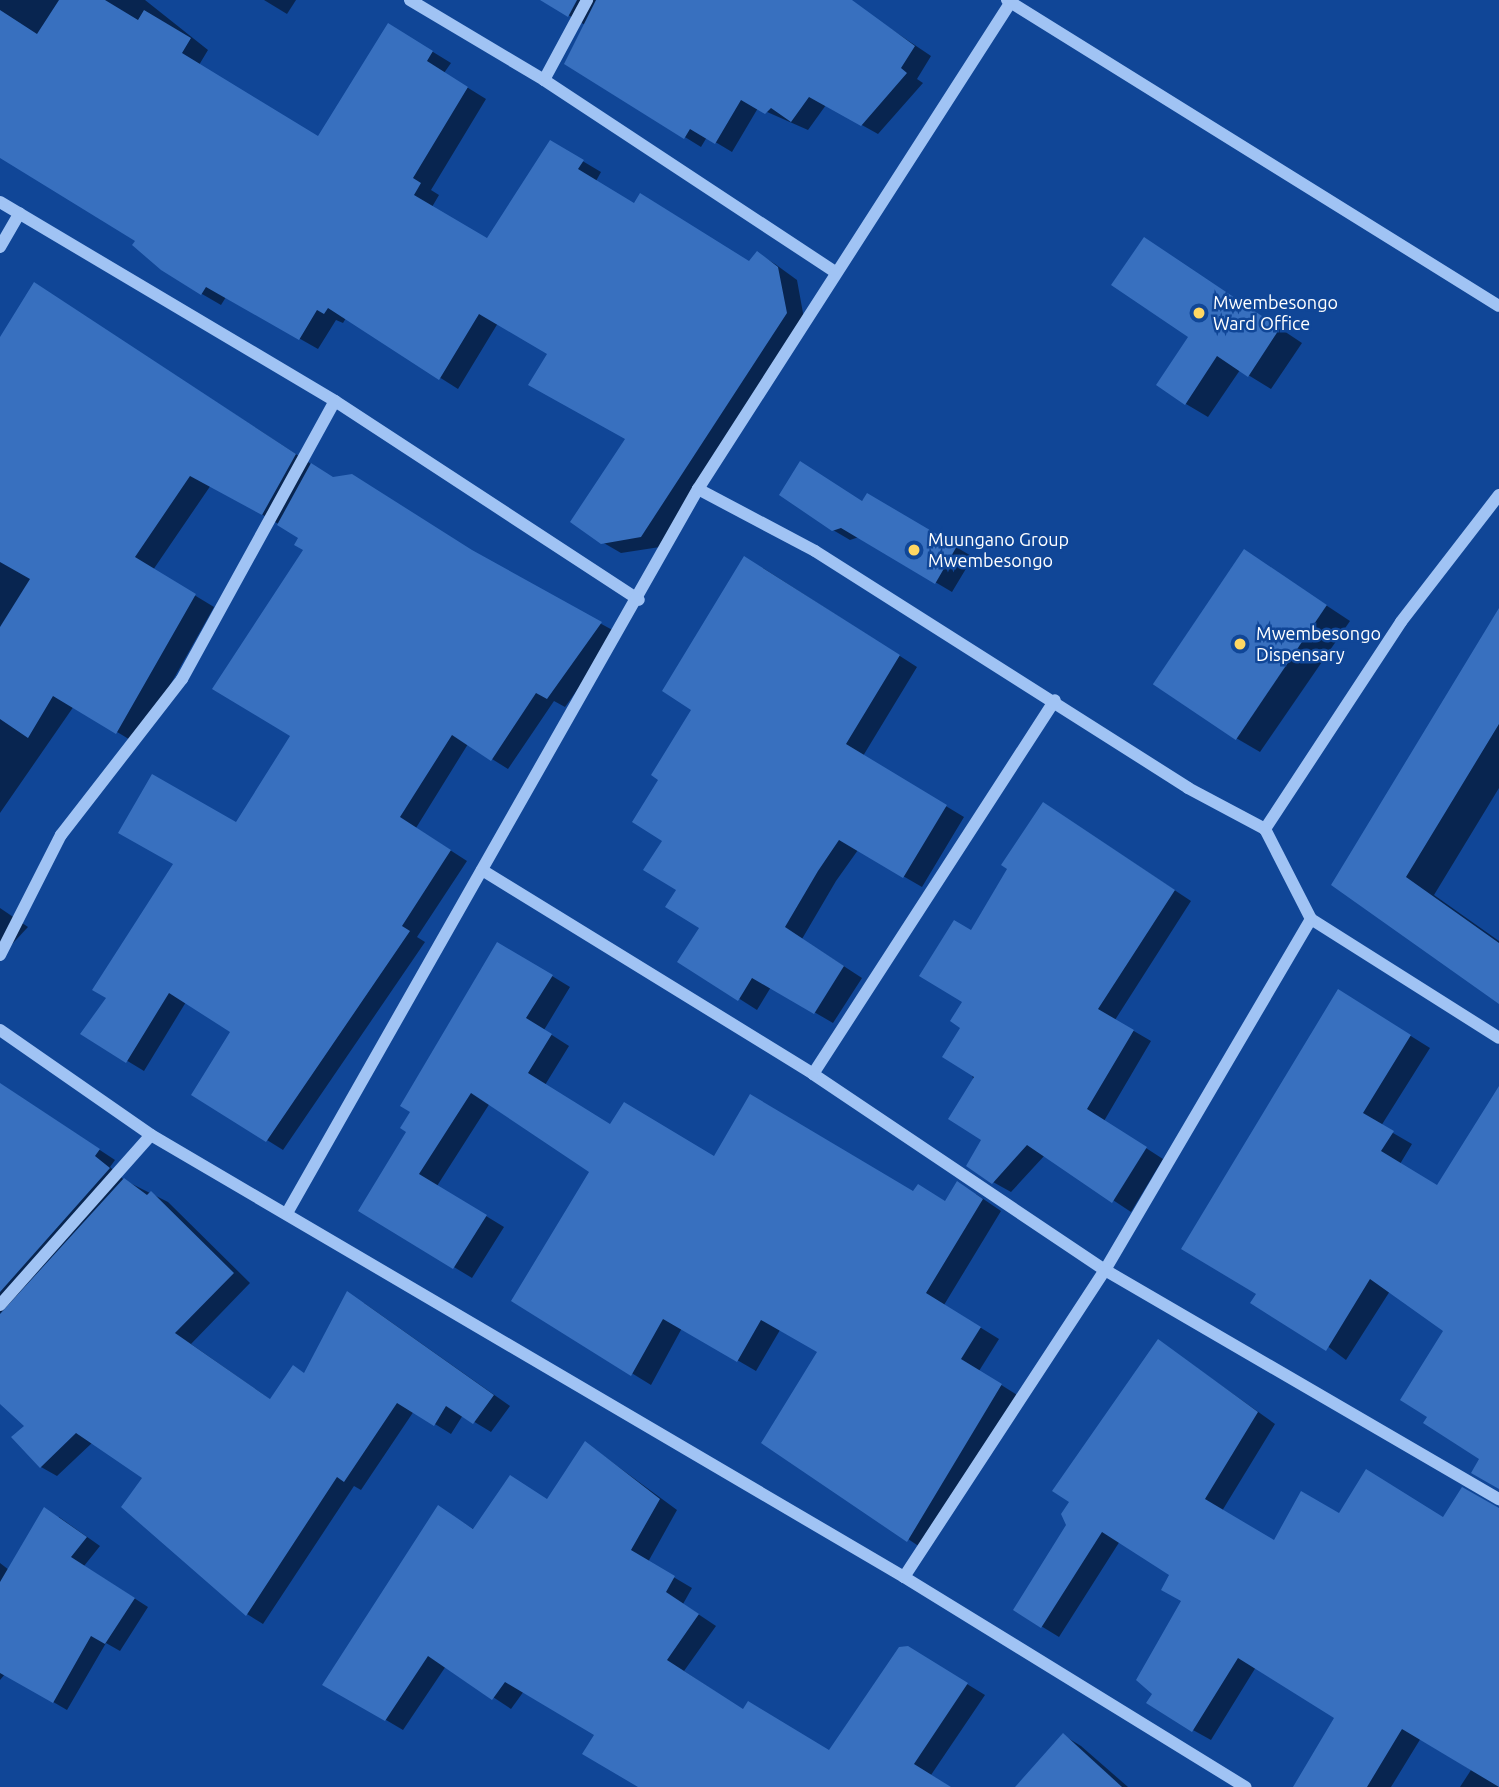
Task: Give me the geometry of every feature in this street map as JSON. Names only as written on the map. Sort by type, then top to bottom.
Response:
[{"type":"street","points":[[410,0],[544,80],[834,271]]},
{"type":"street","points":[[544,80],[587,0]]},
{"type":"street","points":[[287,1213],[639,600],[698,489],[834,271],[1010,1],[1499,306]]},
{"type":"street","points":[[0,202],[335,401],[639,600]]},
{"type":"street","points":[[0,247],[20,213]]},
{"type":"street","points":[[0,955],[61,835],[182,679],[335,401]]},
{"type":"street","points":[[698,489],[816,551],[1055,700],[1188,788],[1265,829],[1311,919],[1499,1038]]},
{"type":"street","points":[[1265,829],[1401,622],[1499,495]]},
{"type":"street","points":[[813,1074],[1055,700]]},
{"type":"street","points":[[482,870],[813,1074],[1105,1270],[1499,1499]]},
{"type":"street","points":[[904,1577],[1105,1270],[1311,919]]},
{"type":"street","points":[[0,1030],[151,1136],[287,1213],[904,1577],[1246,1787]]},
{"type":"street","points":[[0,1306],[151,1136]]},
{"type":"building","points":[[59,0],[105,0],[138,20],[144,10],[191,38],[182,53],[318,136],[388,23],[433,51],[427,61],[468,87],[413,178],[421,183],[414,195],[487,238],[550,140],[584,160],[578,169],[634,203],[640,193],[749,261],[757,251],[778,267],[787,313],[641,537],[601,544],[570,522],[625,439],[528,385],[547,354],[479,314],[439,380],[328,308],[324,314],[317,310],[299,340],[206,287],[201,295],[161,270],[132,245],[135,241],[0,158],[0,10],[37,34]]},
{"type":"building","points":[[540,0],[577,0],[568,17]]},
{"type":"building","points":[[596,0],[852,0],[915,46],[901,68],[907,73],[861,126],[809,97],[791,122],[771,108],[765,114],[741,100],[715,144],[690,129],[684,139],[564,64]]},
{"type":"building","points":[[1144,237],[1280,328],[1248,377],[1217,356],[1185,405],[1156,385],[1188,337],[1111,285]]},
{"type":"building","points":[[34,282],[296,454],[262,515],[190,476],[135,557],[196,594],[116,734],[53,696],[28,738],[0,719],[0,627],[30,579],[0,562],[0,337]]},
{"type":"building","points":[[800,461],[862,501],[867,493],[957,546],[935,584],[841,528],[832,531],[779,495]]},
{"type":"building","points":[[311,463],[333,477],[352,474],[472,550],[602,622],[547,699],[536,693],[491,761],[452,735],[400,817],[451,850],[402,926],[410,931],[266,1142],[191,1095],[230,1032],[169,993],[126,1063],[80,1034],[106,998],[92,990],[173,864],[118,833],[152,774],[236,822],[290,736],[212,689],[303,550],[294,545],[298,538],[277,525]]},
{"type":"building","name":"Mwembesongo Dispensary","points":[[1244,549],[1327,605],[1236,740],[1153,684]]},
{"type":"building","points":[[744,556],[900,655],[846,744],[947,805],[903,878],[839,840],[818,871],[785,927],[844,966],[814,1014],[752,978],[738,1001],[677,962],[699,928],[665,907],[676,890],[643,870],[662,841],[632,822],[658,780],[651,775],[691,710],[662,691]]},
{"type":"building","points":[[1499,608],[1499,724],[1406,877],[1499,943],[1499,1004],[1331,885]]},
{"type":"building","points":[[1043,802],[1175,890],[1098,1009],[1134,1030],[1087,1109],[1147,1147],[1112,1203],[1027,1145],[992,1184],[966,1166],[981,1140],[948,1119],[974,1077],[942,1057],[960,1028],[950,1021],[962,1002],[919,976],[954,920],[971,930],[1007,869],[1001,865]]},
{"type":"building","points":[[497,942],[553,975],[526,1018],[552,1034],[528,1073],[610,1124],[624,1102],[714,1156],[750,1094],[913,1191],[918,1184],[945,1201],[957,1181],[983,1199],[926,1293],[981,1327],[961,1359],[1002,1384],[907,1542],[761,1443],[817,1352],[761,1320],[737,1362],[663,1319],[631,1376],[511,1301],[589,1172],[471,1093],[419,1174],[487,1215],[453,1269],[358,1211],[406,1132],[400,1128],[410,1112],[400,1106]]},
{"type":"building","points":[[1338,989],[1411,1035],[1363,1113],[1394,1131],[1381,1151],[1437,1185],[1499,1086],[1499,1489],[1471,1473],[1479,1459],[1423,1423],[1427,1417],[1400,1400],[1443,1331],[1370,1279],[1326,1351],[1250,1303],[1256,1294],[1181,1249]]},
{"type":"building","points":[[0,1083],[100,1149],[95,1156],[110,1168],[0,1292]]},
{"type":"building","points":[[124,1178],[147,1195],[151,1191],[234,1273],[175,1333],[270,1399],[293,1365],[304,1373],[347,1291],[494,1395],[473,1424],[446,1406],[434,1426],[397,1403],[344,1482],[337,1477],[246,1616],[121,1507],[142,1478],[76,1433],[40,1468],[11,1437],[24,1426],[0,1404],[0,1314]]},
{"type":"building","points":[[1158,1339],[1258,1412],[1205,1499],[1274,1540],[1301,1491],[1339,1513],[1366,1469],[1443,1517],[1462,1487],[1499,1508],[1499,1787],[1402,1729],[1367,1787],[1293,1787],[1334,1718],[1238,1658],[1192,1732],[1146,1703],[1152,1694],[1136,1680],[1181,1601],[1161,1590],[1169,1575],[1102,1532],[1041,1628],[1013,1610],[1066,1525],[1061,1514],[1069,1502],[1052,1491]]},
{"type":"building","points":[[585,1441],[660,1499],[631,1550],[675,1576],[666,1592],[699,1614],[667,1660],[743,1709],[748,1701],[829,1750],[899,1647],[908,1646],[968,1683],[914,1764],[951,1787],[638,1787],[582,1754],[594,1735],[505,1682],[492,1700],[428,1656],[385,1721],[322,1685],[438,1505],[473,1529],[510,1475],[547,1499]]},
{"type":"building","points":[[44,1507],[87,1537],[71,1557],[135,1598],[105,1644],[91,1636],[53,1703],[0,1673],[0,1582]]},
{"type":"building","points":[[1063,1733],[1122,1787],[1015,1787]]},
{"type":"place","name":"Mwembesongo Ward Office","points":[[1199,313]]},
{"type":"place","name":"Muungano Group Mwembesongo","points":[[914,550]]},
{"type":"place","name":"Mwembesongo Dispensary","points":[[1240,644]]}]
